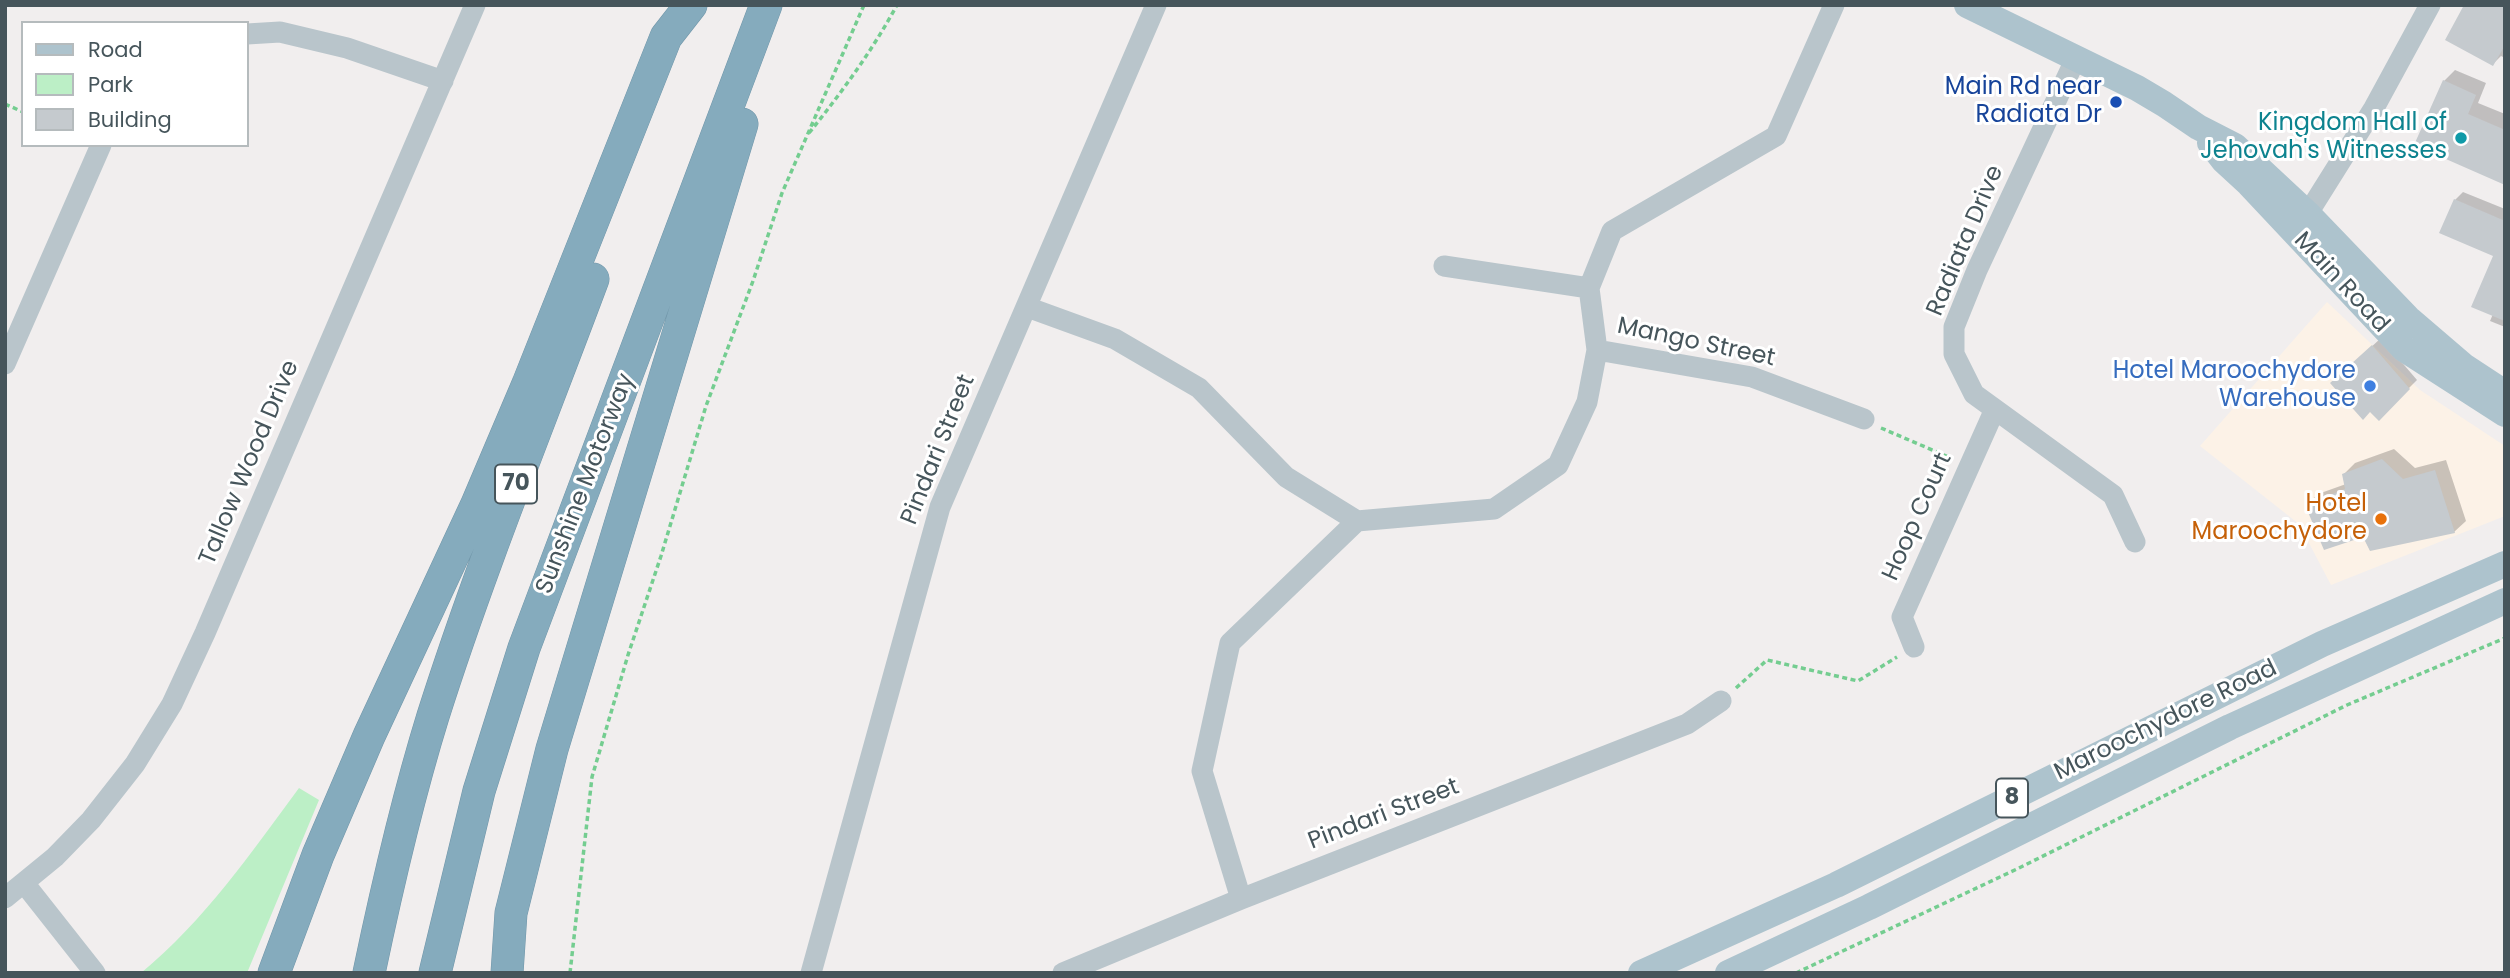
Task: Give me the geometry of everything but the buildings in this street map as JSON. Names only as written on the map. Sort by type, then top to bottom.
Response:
[{"type":"highway","points":[[274,973],[318,855],[369,736],[433,601],[518,408],[666,37],[693,5]]},
{"type":"highway","name":"70","points":[[369,973],[407,809],[458,641],[693,5]]},
{"type":"highway","name":"Sunshine Motorway","points":[[435,973],[476,803],[524,648],[766,5]]},
{"type":"highway","points":[[507,973],[513,902],[552,749],[742,123],[741,70]]},
{"type":"main road","name":"Main Road","points":[[1968,5],[2155,99],[2198,127],[2235,146],[2404,349],[2505,414]]},
{"type":"main road","name":"Main Road","points":[[2302,224],[2436,343],[2505,393]]},
{"type":"main road","name":"Maroochydore Road","points":[[1641,973],[1847,879],[2322,644],[2505,564]]},
{"type":"main road","name":"Maroochydore Road","points":[[1728,973],[1869,907],[2230,727],[2505,601]]},
{"type":"street","name":"Tallow Wood Drive","points":[[5,898],[55,857],[91,820],[135,764],[172,704],[211,621],[475,5]]},
{"type":"street","name":"Pindari Street","points":[[811,973],[940,507],[1156,5]]},
{"type":"street","points":[[1027,307],[1115,339],[1199,388],[1286,477],[1357,521],[1494,509],[1558,465],[1587,402],[1597,350],[1589,288],[1612,230],[1776,136],[1834,5]]},
{"type":"street","points":[[2302,224],[2374,108],[2430,5]]},
{"type":"street","points":[[248,34],[280,32],[334,45],[443,80]]},
{"type":"street","name":"Radiata Drive","points":[[2076,58],[1976,270],[1954,327],[1954,354],[1974,394],[2113,495],[2135,542]]},
{"type":"street","points":[[5,364],[100,147]]},
{"type":"street","points":[[1444,266],[1589,288]]},
{"type":"street","name":"Mango Street","points":[[1597,350],[1752,377],[1864,419]]},
{"type":"street","name":"Hoop Court","points":[[1914,647],[1902,617],[1995,409]]},
{"type":"street","points":[[1241,899],[1202,771],[1230,643],[1357,521]]},
{"type":"street","name":"Pindari Street","points":[[1063,973],[1241,899],[1687,724],[1721,701]]},
{"type":"street","points":[[24,883],[96,973]]},
{"type":"path","points":[[570,973],[593,777],[598,755],[706,405],[782,193],[864,5]]},
{"type":"path","points":[[805,138],[840,96],[877,42],[897,5]]},
{"type":"path","points":[[5,104],[21,111]]},
{"type":"path","points":[[1864,419],[1892,434],[1969,466]]},
{"type":"path","points":[[1796,973],[2017,869],[2347,705],[2505,638]]},
{"type":"path","points":[[1721,701],[1767,660],[1858,681],[1914,647]]},
{"type":"shaded area","name":"Hotel Maroochydore","points":[[2327,302],[2420,390],[2505,446],[2505,516],[2331,585],[2299,524],[2200,446]]},
{"type":"green space","points":[[299,788],[319,800],[247,973],[141,973],[206,909]]},
{"type":"place","name":"Main Rd near Radiata Dr","points":[[2116,102]]},
{"type":"place","name":"Kingdom Hall of Jehovah's Witnesses","points":[[2461,138]]},
{"type":"place","name":"Hotel Maroochydore Warehouse","points":[[2370,386]]},
{"type":"place","name":"Hotel Maroochydore","points":[[2381,519]]}]
